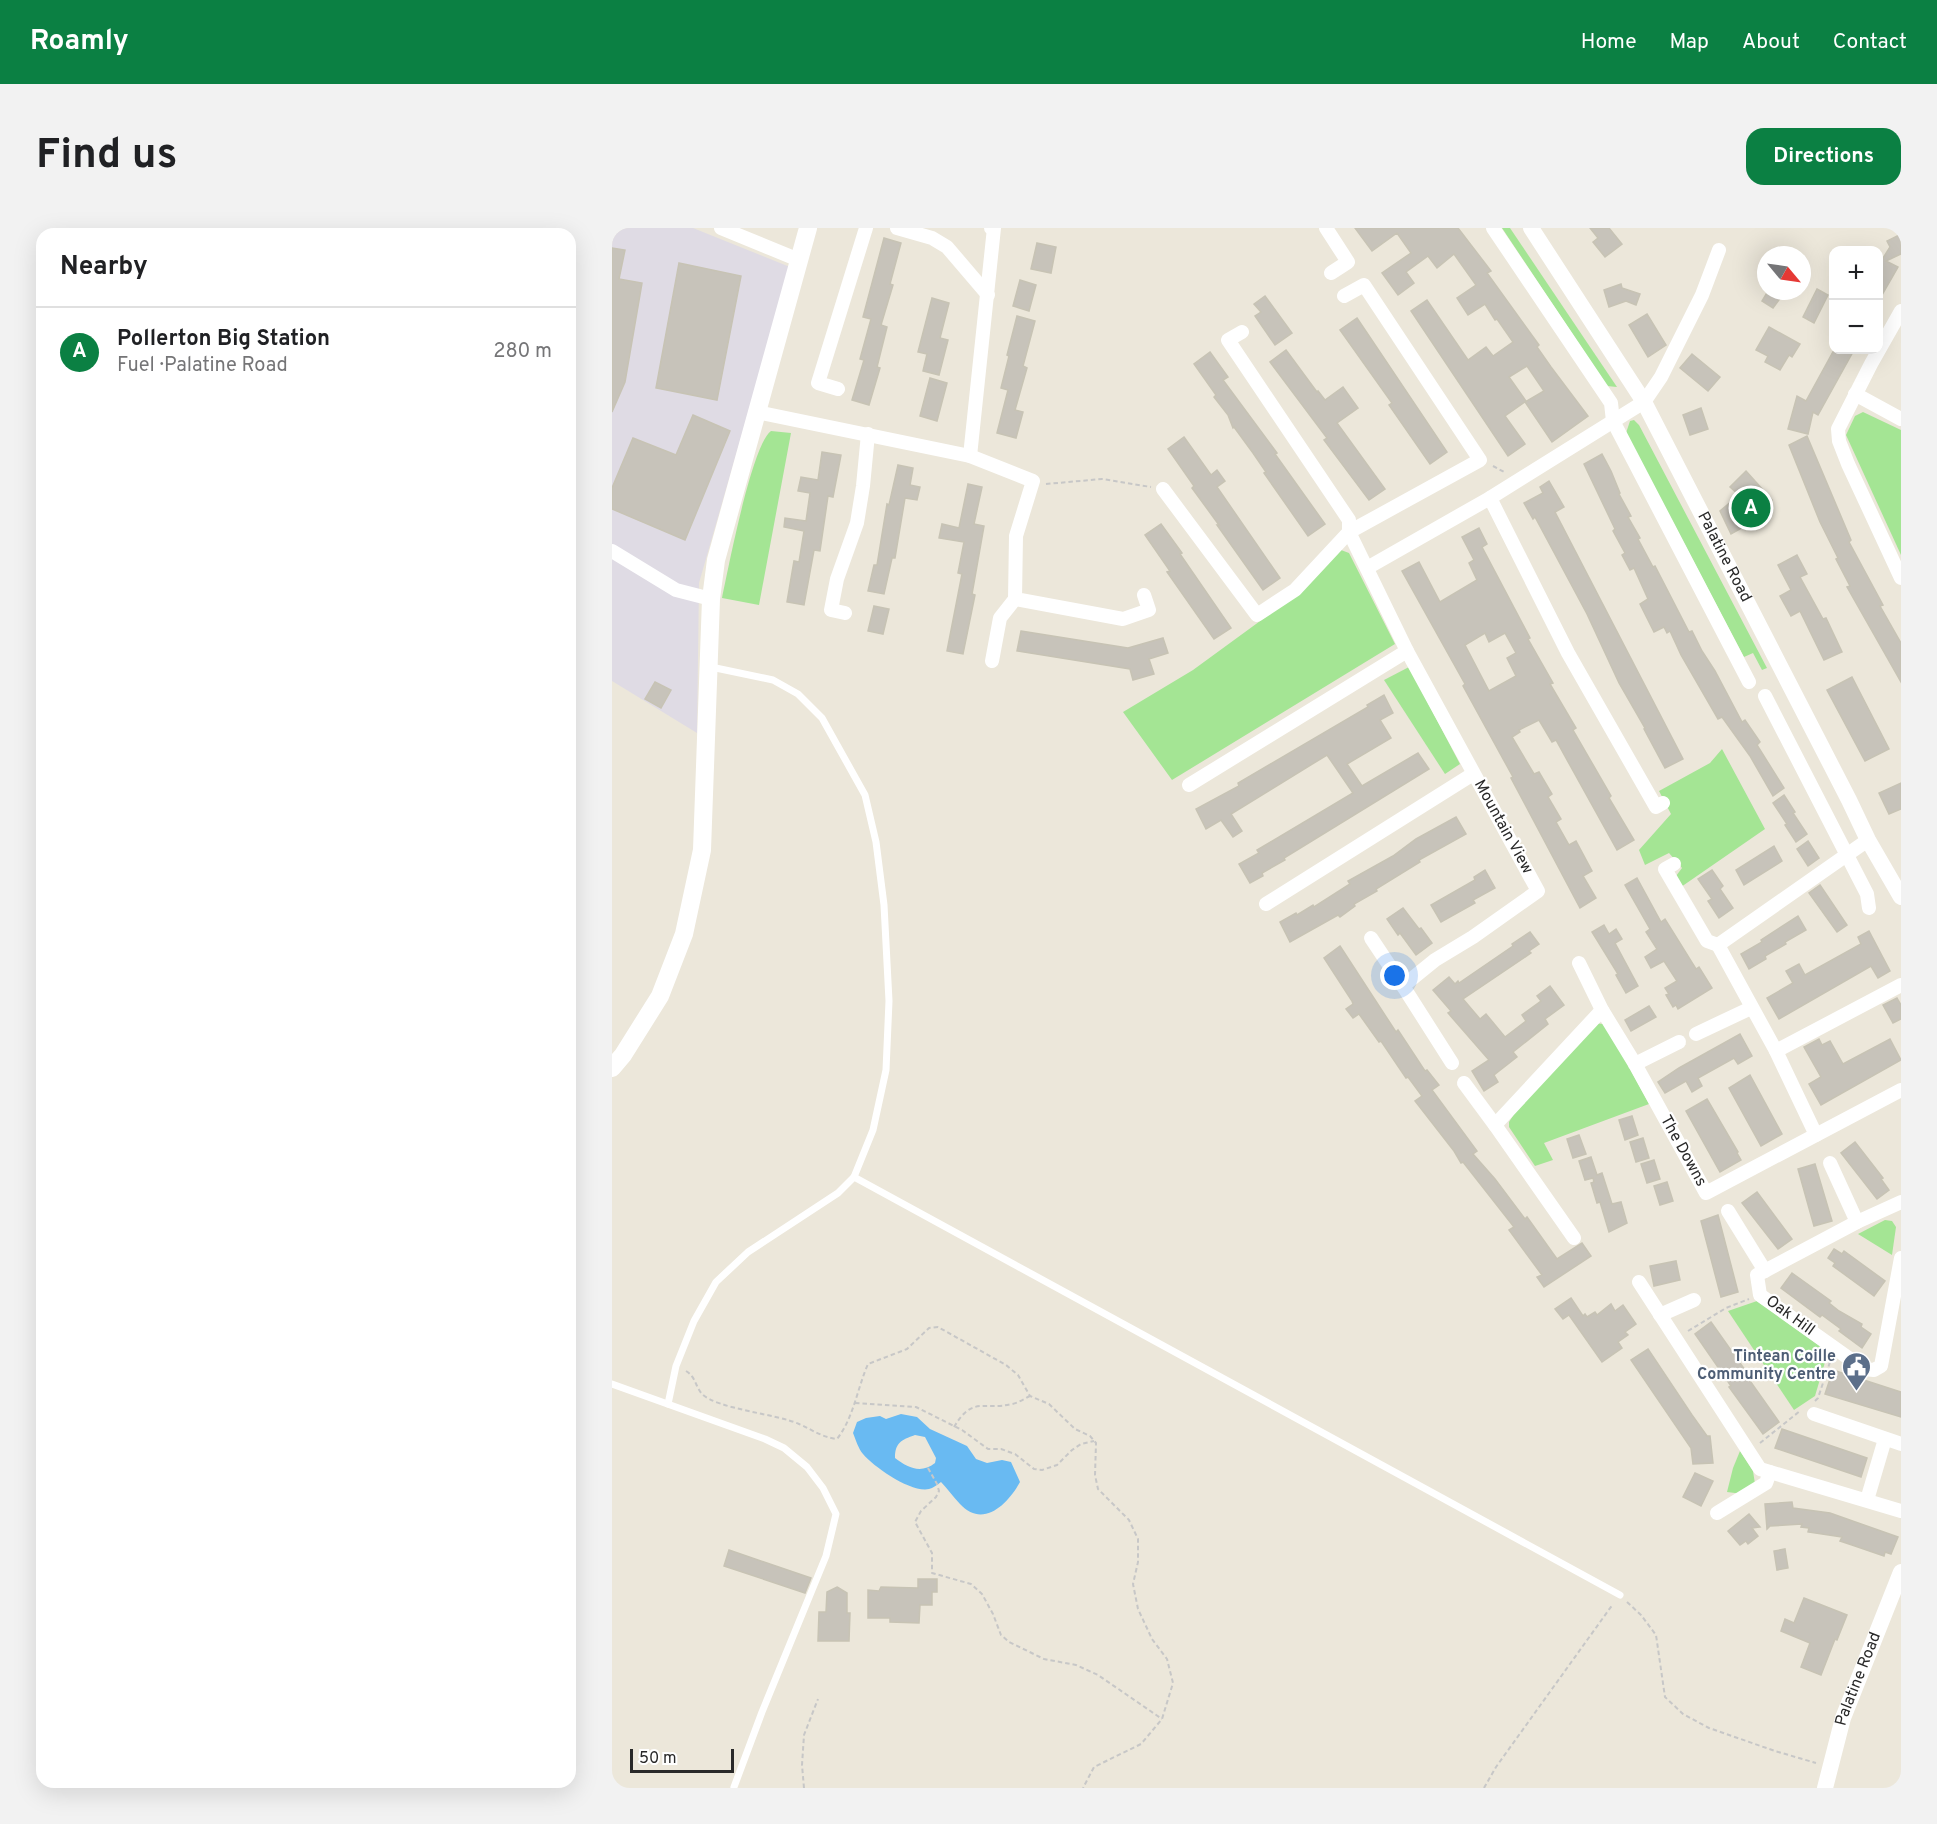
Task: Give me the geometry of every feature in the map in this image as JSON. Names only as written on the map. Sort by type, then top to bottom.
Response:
[{"type":"main road","points":[[616,1056],[660,996],[684,934],[702,850],[711,598],[716,560],[808,228]]},
{"type":"street","points":[[721,228],[799,260]]},
{"type":"street","points":[[838,389],[818,383],[866,228]]},
{"type":"street","points":[[897,228],[932,238],[947,247],[988,295]]},
{"type":"street","points":[[970,456],[988,295],[994,228],[991,228]]},
{"type":"street","points":[[1326,228],[1348,262],[1331,273]]},
{"type":"street","points":[[1493,228],[1611,403],[1613,421],[1749,682]]},
{"type":"street","name":"Palatine Road","points":[[1531,228],[1644,402],[1868,840],[1896,875],[1901,897]]},
{"type":"street","points":[[1367,568],[1490,498],[1644,402],[1661,377],[1702,295],[1719,250]]},
{"type":"street","points":[[1162,489],[1257,615],[1295,590],[1349,532],[1480,460],[1364,285],[1344,296]]},
{"type":"street","points":[[1901,311],[1838,429],[1839,441],[1863,499],[1901,578]]},
{"type":"street","name":"Mountain View","points":[[1242,332],[1228,340],[1349,520],[1349,532],[1407,651],[1538,891],[1473,937],[1435,960],[1403,986]]},
{"type":"street","points":[[1856,394],[1901,419]]},
{"type":"street","points":[[758,412],[970,456],[1033,481],[1016,536],[1015,599],[1000,618],[992,661]]},
{"type":"street","points":[[845,614],[831,610],[837,579],[857,524],[868,434]]},
{"type":"street","points":[[1490,498],[1568,653],[1656,807],[1663,803]]},
{"type":"street","points":[[612,551],[676,590],[711,598]]},
{"type":"street","points":[[1015,599],[1123,619],[1149,610],[1144,595]]},
{"type":"street","points":[[1190,785],[1407,651]]},
{"type":"street","points":[[1765,696],[1867,894],[1869,908]]},
{"type":"street","points":[[1266,904],[1473,774]]},
{"type":"street","points":[[1718,945],[1846,853],[1868,840]]},
{"type":"street","points":[[1674,864],[1665,869],[1707,941],[1718,945],[1776,1051],[1816,1135]]},
{"type":"street","points":[[1371,938],[1452,1063]]},
{"type":"street","name":"The Downs","points":[[1579,963],[1602,1010],[1635,1064],[1706,1193],[1901,1090]]},
{"type":"street","points":[[1776,1051],[1901,985]]},
{"type":"street","points":[[1695,1034],[1751,1008]]},
{"type":"street","points":[[1495,1125],[1602,1010]]},
{"type":"street","points":[[1635,1064],[1679,1042]]},
{"type":"street","points":[[1464,1083],[1574,1238]]},
{"type":"street","points":[[1830,1162],[1857,1222]]},
{"type":"street","name":"Oak Hill","points":[[1901,1202],[1857,1222],[1757,1275],[1760,1295],[1864,1369],[1874,1370],[1881,1366],[1897,1304],[1901,1258]]},
{"type":"street","name":"Oak Hill","points":[[1728,1211],[1765,1271]]},
{"type":"street","points":[[1638,1282],[1760,1469],[1901,1511]]},
{"type":"street","points":[[1660,1315],[1694,1300]]},
{"type":"street","points":[[1808,1409],[1901,1444]]},
{"type":"street","points":[[1867,1500],[1885,1439]]},
{"type":"street","points":[[1717,1513],[1766,1483],[1770,1472]]},
{"type":"street","name":"Palatine Road","points":[[1825,1788],[1843,1718],[1901,1572]]},
{"type":"lane","points":[[668,1404],[676,1366],[694,1321],[716,1282],[748,1252],[838,1193],[854,1177],[873,1130],[886,1070],[889,1000],[884,905],[876,842],[865,795],[822,718],[798,694],[773,680],[710,666]]},
{"type":"lane","points":[[854,1177],[1620,1595]]},
{"type":"lane","points":[[612,1384],[765,1439],[784,1448],[807,1467],[823,1488],[836,1514],[826,1556],[734,1787]]},
{"type":"path","points":[[1480,460],[1520,480]]},
{"type":"path","points":[[1033,481],[1045,484],[1102,480],[1162,489]]},
{"type":"path","points":[[1675,1339],[1726,1308],[1760,1295]]},
{"type":"path","points":[[676,1366],[692,1375],[702,1394],[718,1402],[798,1423],[823,1437],[837,1439],[855,1403],[868,1364],[907,1349],[929,1328],[938,1327],[1006,1365],[1018,1375],[1030,1396],[1049,1404],[1075,1429],[1090,1436],[1096,1443],[1095,1475],[1098,1489],[1129,1520],[1138,1539],[1138,1562],[1133,1584],[1138,1609],[1152,1640],[1167,1659],[1173,1683],[1162,1719],[1141,1744],[1094,1767],[1083,1788]]},
{"type":"path","points":[[1749,1453],[1808,1409],[1818,1398],[1835,1348]]},
{"type":"path","points":[[954,1427],[966,1410],[979,1405],[1013,1404],[1030,1396]]},
{"type":"path","points":[[855,1403],[916,1407],[962,1430],[988,1449],[1001,1449],[1016,1454],[1034,1469],[1042,1470],[1057,1465],[1081,1444],[1094,1441]]},
{"type":"path","points":[[928,1468],[939,1491],[921,1511],[915,1522],[932,1553],[932,1573],[970,1584],[982,1594],[1001,1635],[1009,1642],[1044,1659],[1076,1665],[1098,1675],[1162,1719]]},
{"type":"path","points":[[1484,1788],[1496,1767],[1620,1595],[1641,1615],[1656,1635],[1665,1697],[1683,1714],[1709,1728],[1830,1767]]},
{"type":"path","points":[[804,1788],[802,1765],[804,1735],[818,1699]]},
{"type":"shaded area","points":[[612,228],[693,228],[790,267],[699,583],[697,733],[612,681]]},
{"type":"green space","points":[[1502,228],[1510,228],[1617,387],[1607,386]]},
{"type":"green space","points":[[1863,412],[1901,430],[1901,555],[1846,435],[1855,416]]},
{"type":"green space","points":[[1634,420],[1639,425],[1767,668],[1762,670],[1753,653],[1744,657],[1626,433],[1630,421]]},
{"type":"green space","points":[[771,431],[791,433],[759,605],[722,598],[749,482],[756,459]]},
{"type":"green space","points":[[1341,550],[1349,553],[1395,644],[1172,780],[1123,712],[1193,670],[1298,593]]},
{"type":"green space","points":[[1409,667],[1460,764],[1445,774],[1384,680]]},
{"type":"green space","points":[[1722,749],[1765,829],[1681,887],[1676,876],[1682,868],[1669,853],[1645,865],[1639,850],[1671,814],[1659,791],[1710,763]]},
{"type":"green space","points":[[1594,1023],[1603,1024],[1608,1028],[1649,1104],[1544,1143],[1553,1160],[1535,1166],[1509,1127],[1509,1122],[1516,1111]]},
{"type":"green space","points":[[1885,1220],[1892,1221],[1896,1227],[1892,1255],[1858,1234]]},
{"type":"green space","points":[[1757,1301],[1828,1352],[1815,1396],[1794,1410],[1728,1311]]},
{"type":"green space","points":[[1740,1451],[1753,1471],[1755,1484],[1743,1494],[1727,1492]]},
{"type":"water","points":[[901,1414],[917,1417],[930,1429],[967,1446],[976,1459],[987,1463],[1002,1460],[1011,1462],[1020,1482],[1002,1505],[986,1514],[969,1511],[941,1482],[929,1489],[903,1483],[884,1472],[863,1454],[853,1433],[857,1422],[866,1418],[880,1416],[886,1419]],"holes":[[[915,1435],[925,1437],[936,1458],[935,1463],[920,1469],[905,1465],[895,1458],[896,1449],[903,1441]]]},
{"type":"building","points":[[1355,228],[1458,228],[1491,271],[1487,273],[1539,345],[1537,347],[1588,416],[1552,442],[1525,402],[1544,391],[1527,366],[1509,377],[1526,401],[1505,416],[1525,444],[1508,456],[1411,311],[1427,300],[1468,360],[1486,347],[1493,356],[1513,342],[1485,304],[1468,315],[1457,298],[1476,285],[1454,254],[1437,268],[1428,256],[1406,272],[1414,283],[1398,295],[1382,273],[1411,253],[1397,233],[1372,251]]},
{"type":"building","points":[[1590,228],[1609,228],[1622,244],[1605,257],[1593,242],[1598,238]]},
{"type":"building","points":[[1901,234],[1901,254],[1886,261],[1898,267],[1883,293],[1883,258],[1890,247],[1887,241]]},
{"type":"building","points":[[884,238],[901,243],[890,284],[893,285],[881,325],[887,327],[877,367],[880,368],[869,405],[852,400],[864,360],[860,359],[871,319],[863,317]]},
{"type":"building","points":[[1037,243],[1056,247],[1051,273],[1031,269]]},
{"type":"building","points":[[612,248],[625,250],[619,279],[642,283],[625,382],[612,412]]},
{"type":"building","points":[[679,263],[741,276],[717,400],[656,388]]},
{"type":"building","points":[[1020,280],[1036,285],[1029,311],[1013,306]]},
{"type":"building","points":[[1621,284],[1622,288],[1640,294],[1636,305],[1626,301],[1609,307],[1604,290]]},
{"type":"building","points":[[1817,289],[1828,295],[1814,323],[1803,317]]},
{"type":"building","points":[[1265,296],[1292,333],[1275,345],[1255,316],[1261,312],[1254,304]]},
{"type":"building","points":[[932,298],[949,303],[940,338],[948,340],[939,375],[923,371],[927,354],[918,352]]},
{"type":"building","points":[[1763,300],[1779,300],[1773,308]]},
{"type":"building","points":[[1647,314],[1666,345],[1648,357],[1629,325]]},
{"type":"building","points":[[1017,316],[1035,321],[1023,366],[1027,368],[1015,410],[1023,412],[1016,438],[997,433],[1008,390],[1001,388]]},
{"type":"building","points":[[1357,318],[1447,452],[1430,464],[1389,405],[1392,403],[1340,330]]},
{"type":"building","points":[[1769,327],[1800,344],[1792,357],[1789,355],[1780,370],[1765,362],[1768,356],[1756,350]]},
{"type":"building","points":[[1286,350],[1325,400],[1343,387],[1358,408],[1337,423],[1385,489],[1369,500],[1324,440],[1327,438],[1270,362]]},
{"type":"building","points":[[1210,352],[1228,377],[1223,380],[1277,453],[1275,454],[1325,524],[1308,536],[1264,473],[1266,472],[1253,453],[1233,428],[1228,415],[1214,397],[1216,395],[1194,364]]},
{"type":"building","points":[[1692,354],[1720,377],[1708,391],[1680,368]]},
{"type":"building","points":[[1832,354],[1852,354],[1818,415],[1813,412],[1808,434],[1788,429],[1797,396],[1806,401]]},
{"type":"building","points":[[930,378],[947,383],[937,421],[920,416]]},
{"type":"building","points":[[1701,408],[1708,429],[1690,435],[1683,415]]},
{"type":"building","points":[[693,415],[730,431],[685,540],[612,509],[612,488],[633,438],[676,455]]},
{"type":"building","points":[[1807,436],[1851,540],[1849,542],[1901,643],[1901,682],[1847,587],[1850,586],[1836,559],[1838,558],[1820,522],[1789,445]]},
{"type":"building","points":[[1184,437],[1211,475],[1217,470],[1225,481],[1217,487],[1280,578],[1263,590],[1192,488],[1194,486],[1168,449]]},
{"type":"building","points":[[822,452],[841,455],[833,497],[828,496],[820,551],[814,550],[804,605],[787,602],[794,561],[799,562],[804,531],[784,527],[785,518],[806,521],[810,493],[798,491],[801,477],[818,480]]},
{"type":"building","points":[[1602,454],[1631,516],[1628,517],[1653,567],[1655,566],[1689,632],[1692,631],[1742,722],[1745,720],[1760,742],[1757,745],[1784,788],[1773,796],[1750,756],[1722,717],[1718,719],[1681,655],[1670,631],[1667,633],[1664,627],[1654,632],[1640,604],[1648,599],[1634,568],[1630,570],[1622,555],[1625,553],[1613,531],[1615,529],[1584,464]]},
{"type":"building","points":[[898,465],[913,468],[910,485],[920,487],[917,500],[905,498],[895,558],[892,558],[884,594],[868,591],[874,565],[877,565],[887,504],[889,505]]},
{"type":"building","points":[[1746,471],[1772,500],[1740,529],[1731,534],[1720,511],[1739,495],[1730,487]]},
{"type":"building","points":[[1549,481],[1564,507],[1555,512],[1683,759],[1665,768],[1619,683],[1587,614],[1535,517],[1533,519],[1524,503],[1543,493],[1540,487]]},
{"type":"building","points":[[968,484],[982,487],[974,524],[984,526],[972,594],[975,595],[963,654],[947,651],[962,574],[958,573],[964,542],[939,538],[942,524],[959,528]]},
{"type":"building","points":[[1161,524],[1231,628],[1214,639],[1167,572],[1170,571],[1145,535]]},
{"type":"building","points":[[1479,528],[1487,544],[1482,547],[1553,683],[1550,684],[1576,728],[1573,730],[1611,796],[1609,798],[1634,840],[1617,850],[1556,740],[1552,742],[1539,720],[1519,730],[1520,732],[1512,737],[1534,774],[1539,772],[1552,794],[1548,797],[1561,819],[1556,822],[1569,845],[1576,841],[1592,871],[1583,876],[1596,898],[1580,908],[1511,778],[1513,777],[1463,686],[1465,684],[1402,571],[1419,562],[1440,602],[1477,580],[1469,563],[1474,560],[1462,537]],"holes":[[[1485,633],[1489,642],[1505,633],[1516,653],[1507,658],[1516,676],[1489,691],[1465,645]]]},
{"type":"building","points":[[1797,555],[1807,574],[1800,577],[1823,619],[1826,618],[1842,652],[1824,660],[1800,611],[1791,616],[1780,596],[1791,590],[1778,565]]},
{"type":"building","points":[[874,606],[889,609],[883,634],[868,631]]},
{"type":"building","points":[[1021,631],[1128,648],[1163,638],[1168,653],[1149,659],[1154,674],[1133,680],[1130,669],[1017,651]]},
{"type":"building","points":[[1852,677],[1889,749],[1865,761],[1827,690]]},
{"type":"building","points":[[655,682],[671,690],[661,708],[645,699]]},
{"type":"building","points":[[1384,695],[1393,713],[1380,720],[1391,738],[1347,764],[1362,786],[1418,753],[1429,769],[1284,858],[1285,860],[1250,883],[1239,864],[1259,853],[1257,850],[1353,793],[1327,755],[1231,814],[1242,831],[1233,837],[1221,820],[1206,829],[1196,809],[1239,786],[1238,783],[1368,707],[1367,705]]},
{"type":"building","points":[[1901,783],[1901,809],[1889,814],[1879,793]]},
{"type":"building","points":[[1784,795],[1807,834],[1796,842],[1773,803]]},
{"type":"building","points":[[1456,817],[1466,834],[1419,860],[1420,862],[1354,904],[1355,906],[1340,917],[1338,915],[1290,942],[1280,922],[1313,905],[1314,907],[1350,884],[1348,881]]},
{"type":"building","points":[[1808,841],[1819,858],[1808,866],[1797,849]]},
{"type":"building","points":[[1774,846],[1782,861],[1744,885],[1736,870]]},
{"type":"building","points":[[1485,870],[1495,888],[1473,900],[1475,903],[1441,922],[1431,905],[1475,880],[1474,877]]},
{"type":"building","points":[[1712,870],[1723,886],[1720,889],[1733,908],[1719,918],[1708,901],[1712,899],[1698,879]]},
{"type":"building","points":[[1637,878],[1661,922],[1665,919],[1696,969],[1699,967],[1712,988],[1678,1009],[1676,1005],[1673,1007],[1665,988],[1677,981],[1664,961],[1651,968],[1645,957],[1657,949],[1646,932],[1650,929],[1625,885]]},
{"type":"building","points":[[1820,885],[1847,925],[1837,932],[1809,893]]},
{"type":"building","points":[[1403,908],[1432,943],[1416,955],[1387,919]]},
{"type":"building","points":[[1798,916],[1806,930],[1785,942],[1786,944],[1765,956],[1766,959],[1749,969],[1741,954]]},
{"type":"building","points":[[1604,925],[1609,934],[1616,929],[1622,939],[1615,943],[1638,986],[1626,993],[1616,975],[1618,974],[1592,932]]},
{"type":"building","points":[[1869,931],[1890,971],[1878,978],[1871,966],[1779,1019],[1767,998],[1793,983],[1786,971],[1799,964],[1805,975],[1861,944],[1858,937]]},
{"type":"building","points":[[1530,932],[1539,944],[1529,951],[1531,953],[1463,999],[1480,1019],[1486,1014],[1505,1037],[1526,1021],[1522,1015],[1541,1001],[1537,996],[1550,986],[1564,1005],[1545,1019],[1548,1024],[1513,1052],[1517,1057],[1494,1075],[1498,1082],[1484,1091],[1472,1071],[1489,1060],[1448,1013],[1451,1011],[1433,990],[1449,977],[1455,984],[1458,981],[1459,983]]},
{"type":"building","points":[[1340,946],[1396,1032],[1398,1030],[1425,1071],[1427,1070],[1439,1085],[1432,1090],[1477,1151],[1473,1154],[1525,1219],[1527,1217],[1557,1259],[1582,1243],[1591,1256],[1544,1287],[1537,1277],[1542,1275],[1509,1230],[1514,1227],[1463,1162],[1461,1163],[1415,1101],[1422,1096],[1359,1014],[1353,1018],[1346,1009],[1353,1004],[1352,1001],[1324,958]]},
{"type":"building","points":[[1897,998],[1901,1005],[1901,1019],[1893,1023],[1883,1005]]},
{"type":"building","points":[[1649,1006],[1656,1017],[1631,1031],[1625,1020]]},
{"type":"building","points":[[1740,1034],[1752,1056],[1738,1064],[1734,1058],[1698,1078],[1702,1086],[1692,1092],[1686,1081],[1665,1093],[1658,1082]]},
{"type":"building","points":[[1819,1039],[1822,1045],[1830,1041],[1843,1064],[1890,1039],[1901,1060],[1821,1105],[1809,1084],[1821,1077],[1804,1047]]},
{"type":"building","points":[[1750,1075],[1782,1134],[1761,1146],[1729,1088]]},
{"type":"building","points":[[1707,1099],[1741,1160],[1720,1172],[1686,1111]]},
{"type":"building","points":[[1632,1116],[1638,1135],[1625,1140],[1619,1120]]},
{"type":"building","points":[[1579,1135],[1586,1154],[1573,1158],[1567,1139]]},
{"type":"building","points":[[1643,1138],[1649,1158],[1636,1162],[1630,1142]]},
{"type":"building","points":[[1855,1142],[1883,1178],[1881,1179],[1889,1190],[1877,1199],[1841,1153]]},
{"type":"building","points":[[1591,1157],[1597,1175],[1602,1173],[1612,1204],[1621,1202],[1627,1223],[1609,1232],[1600,1202],[1597,1203],[1591,1183],[1594,1182],[1593,1178],[1585,1180],[1579,1161]]},
{"type":"building","points":[[1654,1160],[1660,1179],[1647,1183],[1641,1164]]},
{"type":"building","points":[[1815,1164],[1832,1221],[1814,1226],[1798,1169]]},
{"type":"building","points":[[1667,1182],[1673,1201],[1660,1205],[1654,1186]]},
{"type":"building","points":[[1757,1192],[1792,1239],[1778,1249],[1742,1203]]},
{"type":"building","points":[[1718,1215],[1738,1292],[1721,1297],[1701,1221]]},
{"type":"building","points":[[1834,1249],[1842,1254],[1844,1251],[1885,1281],[1874,1296],[1833,1266],[1835,1263],[1828,1258]]},
{"type":"building","points":[[1676,1261],[1680,1280],[1654,1286],[1650,1266]]},
{"type":"building","points":[[1792,1273],[1831,1301],[1829,1303],[1839,1311],[1862,1324],[1861,1327],[1871,1334],[1862,1348],[1839,1331],[1841,1329],[1822,1315],[1820,1317],[1781,1288]]},
{"type":"building","points":[[1571,1298],[1583,1316],[1585,1314],[1587,1317],[1595,1312],[1597,1315],[1611,1304],[1615,1311],[1623,1305],[1636,1324],[1625,1332],[1628,1335],[1618,1342],[1622,1348],[1602,1362],[1569,1315],[1563,1319],[1555,1309]]},
{"type":"building","points":[[1711,1322],[1779,1422],[1763,1434],[1695,1334]]},
{"type":"building","points":[[1648,1349],[1692,1415],[1707,1436],[1710,1436],[1713,1463],[1693,1464],[1691,1448],[1631,1360]]},
{"type":"building","name":"Tintean Coille Community Centre","points":[[1833,1370],[1901,1392],[1901,1417],[1825,1394]]},
{"type":"building","points":[[1782,1429],[1867,1458],[1861,1477],[1775,1448]]},
{"type":"building","points":[[1695,1473],[1713,1481],[1701,1506],[1683,1497]]},
{"type":"building","points":[[1792,1502],[1793,1508],[1830,1513],[1898,1537],[1891,1554],[1885,1552],[1884,1556],[1840,1541],[1842,1537],[1808,1532],[1809,1528],[1801,1527],[1802,1524],[1770,1526],[1767,1529],[1765,1504]]},
{"type":"building","points":[[1749,1514],[1760,1527],[1752,1528],[1758,1536],[1748,1544],[1746,1541],[1740,1545],[1728,1531]]},
{"type":"building","points":[[1785,1549],[1788,1568],[1777,1570],[1774,1551]]},
{"type":"building","points":[[729,1550],[811,1578],[805,1593],[724,1566]]},
{"type":"building","points":[[918,1579],[937,1579],[937,1592],[932,1592],[932,1605],[920,1605],[919,1623],[890,1622],[890,1618],[868,1618],[868,1590],[879,1591],[881,1587],[918,1588]]},
{"type":"building","points":[[837,1587],[847,1593],[847,1613],[850,1613],[849,1641],[818,1641],[819,1612],[826,1612],[827,1592]]},
{"type":"building","points":[[1804,1598],[1847,1615],[1821,1675],[1801,1667],[1810,1643],[1781,1631],[1785,1619],[1794,1623]]},
{"type":"place","name":"Pollerton Big Station","points":[[1751,508]]},
{"type":"place","name":"Tintean Coille Community Centre","points":[[1857,1392]]}]
